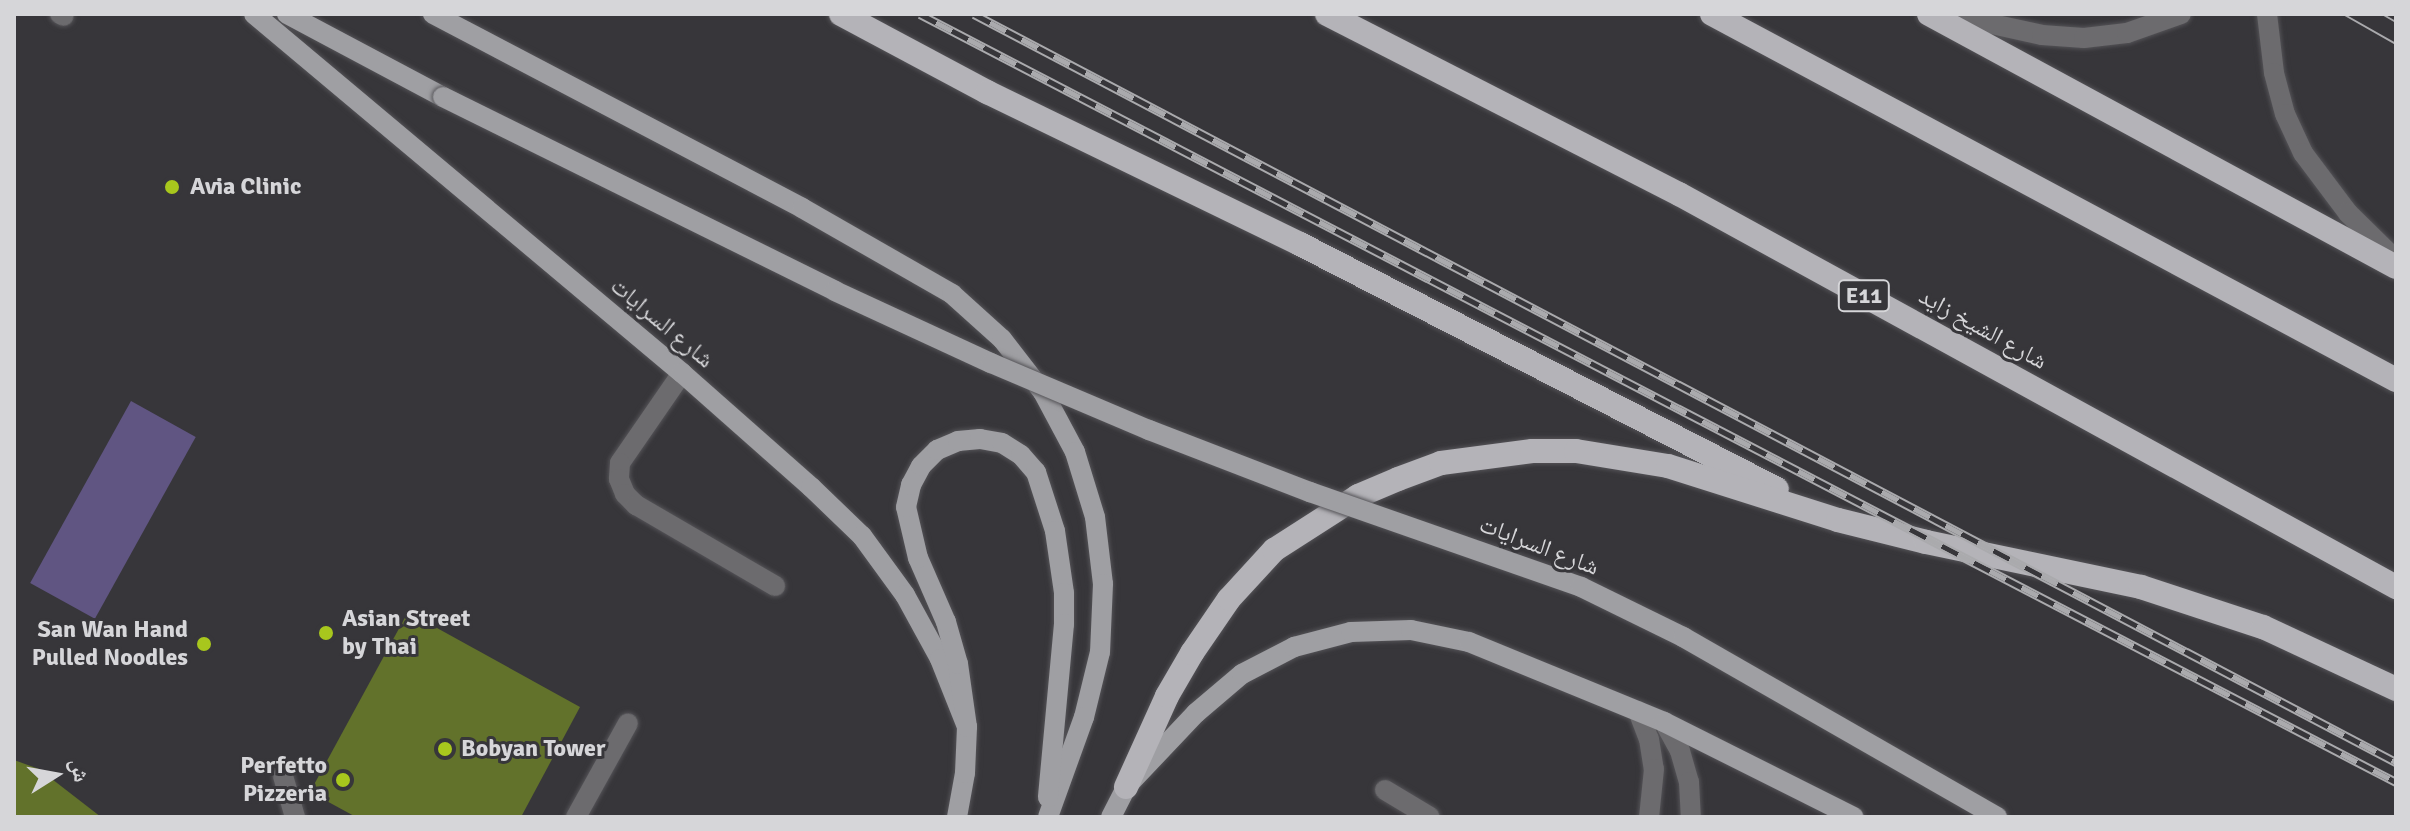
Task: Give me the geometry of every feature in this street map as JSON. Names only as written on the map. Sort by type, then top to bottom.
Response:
[{"type":"highway","points":[[841,14],[987,92],[1300,244],[1838,520]]},
{"type":"highway","name":"شارع الشيخ زايد","points":[[1327,14],[1679,194],[2396,587]]},
{"type":"highway","points":[[1712,14],[2396,380]]},
{"type":"highway","points":[[1929,14],[2396,267]]},
{"type":"highway","points":[[1126,787],[1167,696],[1192,653],[1251,573],[1274,550],[1358,496],[1441,463],[1485,455],[1576,451],[1668,466],[1838,520],[2156,592],[2263,627],[2396,689]]},
{"type":"main road","name":"شارع السرايات","points":[[254,14],[682,373],[862,536],[905,595],[919,620],[940,659],[967,727]]},
{"type":"main road","name":"شارع السرايات","points":[[287,14],[443,97],[835,291],[991,363],[1149,430],[1310,492],[1581,587],[1695,644],[1997,817]]},
{"type":"main road","points":[[433,14],[802,208],[940,287],[1002,339],[1043,392],[1079,465],[1095,517],[1103,584],[1100,652],[1084,717],[1048,817]]},
{"type":"main road","points":[[957,817],[965,773],[967,727],[958,664],[946,622],[918,558],[906,507],[911,485],[921,466],[937,450],[958,441],[980,439],[1002,443],[1021,455],[1036,472],[1055,531],[1064,593],[1064,624],[1048,817]]},
{"type":"main road","points":[[1111,817],[1126,787],[1196,713],[1242,674],[1294,647],[1351,632],[1411,630],[1469,642],[1638,711],[1854,817]]},
{"type":"lane","points":[[1946,14],[2042,35],[2084,38],[2127,33],[2181,14]]},
{"type":"lane","points":[[2267,14],[2274,73],[2285,114],[2303,153],[2348,213],[2396,260]]},
{"type":"lane","points":[[682,373],[620,463],[619,479],[625,494],[636,505],[775,586]]},
{"type":"lane","points":[[1638,711],[1649,739],[1654,769],[1649,817]]},
{"type":"lane","points":[[1664,722],[1680,751],[1689,782],[1691,817]]},
{"type":"lane","points":[[576,817],[628,723]]},
{"type":"lane","points":[[283,776],[295,817]]},
{"type":"lane","points":[[1385,790],[1430,817]]},
{"type":"shaded area","points":[[131,401],[196,437],[95,619],[30,583]]},
{"type":"building","name":"Bobyan Tower","points":[[408,612],[580,707],[521,817],[356,817],[310,792]]},
{"type":"building","points":[[14,760],[39,769],[101,817],[14,817]]},
{"type":"tram line","points":[[2343,14],[2396,44]]},
{"type":"tram line","points":[[2382,14],[2396,22]]},
{"type":"railway","points":[[920,14],[2396,782]]},
{"type":"railway","points":[[974,14],[2396,762]]},
{"type":"place","name":"Avia Clinic","points":[[172,187]]},
{"type":"place","name":"Asian Street by Thai","points":[[326,633]]},
{"type":"place","name":"San Wan Hand Pulled Noodles","points":[[204,644]]},
{"type":"place","name":"Bobyan Tower","points":[[445,749]]},
{"type":"place","name":"Perfetto Pizzeria","points":[[343,780]]}]
